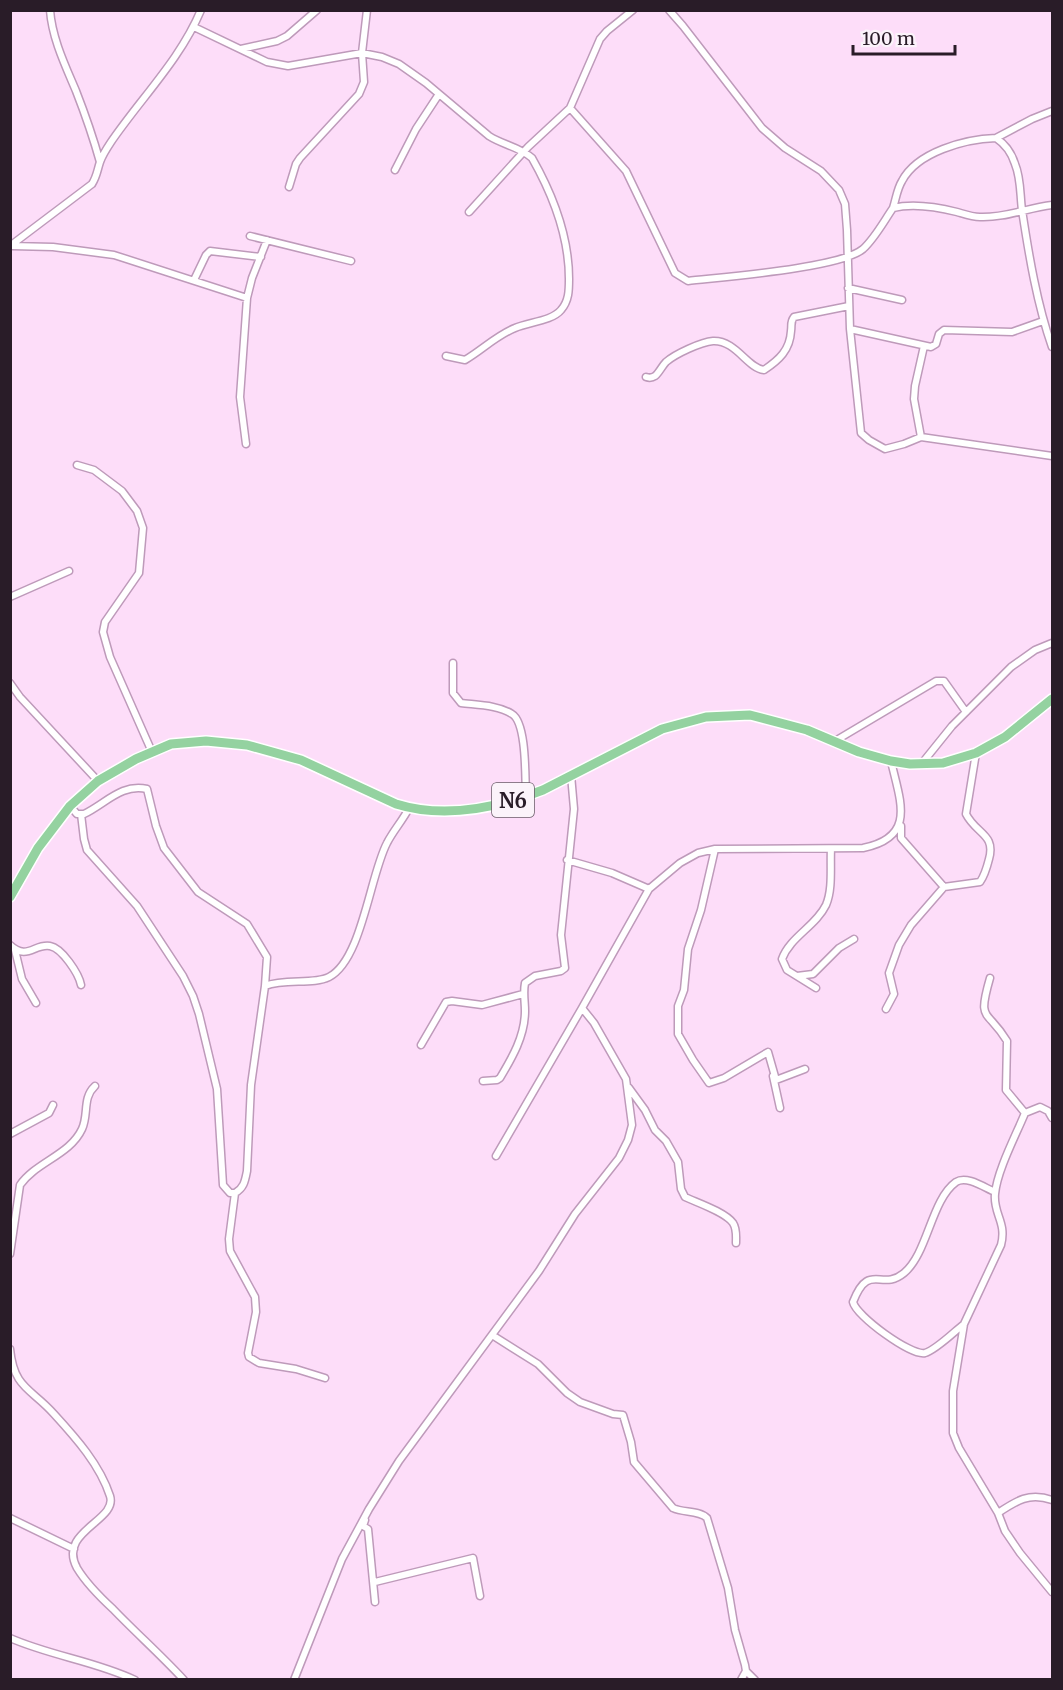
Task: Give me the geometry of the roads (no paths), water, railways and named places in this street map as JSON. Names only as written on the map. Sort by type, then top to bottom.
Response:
[{"type":"highway","name":"N6","points":[[10,897],[38,848],[70,806],[98,781],[136,759],[171,744],[206,741],[247,745],[301,760],[359,788],[409,808],[441,812],[475,809],[526,796],[571,776],[662,729],[705,717],[750,715],[807,730],[859,752],[891,761],[910,764],[923,762],[943,764],[976,753],[1005,737],[1053,699]]},
{"type":"street","points":[[50,10],[62,57],[92,133],[100,162]]},
{"type":"street","points":[[11,246],[92,184],[98,175],[100,162],[109,145],[173,61],[194,27],[201,10]]},
{"type":"street","points":[[241,50],[277,41],[287,36],[317,10]]},
{"type":"street","points":[[289,187],[300,158],[359,94],[364,82],[362,53],[367,10]]},
{"type":"street","points":[[470,212],[525,151],[570,108],[600,39],[606,31],[633,10]]},
{"type":"street","points":[[669,10],[762,128],[785,147],[821,171],[839,190],[846,221],[850,329],[861,433],[885,449],[921,437],[1053,456]]},
{"type":"street","points":[[194,27],[267,62],[288,66],[362,53],[382,57],[399,64],[489,136],[525,151],[532,158],[562,225],[569,256],[568,295],[563,308],[556,315],[514,328],[467,359],[446,356]]},
{"type":"street","points":[[395,170],[416,129],[439,94]]},
{"type":"street","points":[[570,108],[626,171],[675,273],[688,281],[816,265],[847,257],[863,249],[893,208],[901,182],[912,167],[921,160],[950,147],[996,138],[1053,111]]},
{"type":"street","points":[[996,138],[1002,142],[1015,162],[1043,321],[1053,347]]},
{"type":"street","points":[[893,208],[907,205],[954,212],[976,218],[1001,217],[1053,205]]},
{"type":"street","points":[[250,236],[351,261]]},
{"type":"street","points":[[246,444],[240,397],[247,298],[267,240]]},
{"type":"street","points":[[11,246],[53,247],[114,255],[247,298]]},
{"type":"street","points":[[194,280],[206,255],[210,252],[261,257]]},
{"type":"street","points":[[848,288],[902,300]]},
{"type":"street","points":[[646,377],[656,376],[660,368],[675,355],[711,341],[734,347],[758,368],[764,370],[786,352],[791,321],[794,317],[849,306]]},
{"type":"street","points":[[850,329],[924,346],[934,346],[940,331],[944,330],[1012,332],[1043,321]]},
{"type":"street","points":[[921,437],[914,399],[924,346]]},
{"type":"street","points":[[77,465],[94,470],[122,491],[137,511],[143,528],[139,573],[105,622],[103,632],[110,657],[152,752]]},
{"type":"street","points":[[10,597],[69,571]]},
{"type":"street","points":[[923,762],[966,712],[1023,657],[1053,643]]},
{"type":"street","points":[[453,663],[453,693],[461,703],[501,709],[514,714],[519,720],[522,732],[526,796]]},
{"type":"street","points":[[835,741],[936,681],[944,681],[966,712]]},
{"type":"street","points":[[10,683],[20,697],[98,781]]},
{"type":"street","points":[[886,1009],[894,994],[890,973],[899,945],[911,925],[944,887],[980,882],[984,877],[992,850],[989,841],[969,821],[966,814],[976,753]]},
{"type":"street","points":[[891,761],[902,810],[900,838],[944,887]]},
{"type":"street","points":[[483,1081],[500,1078],[514,1055],[522,1033],[525,983],[529,979],[565,968],[561,935],[574,809],[571,776]]},
{"type":"street","points":[[70,806],[77,814],[81,814],[122,791],[147,789],[164,848],[198,892],[247,924],[267,957],[265,986],[250,1085],[247,1171],[241,1190],[235,1193],[230,1193],[223,1185],[215,1078],[193,996],[183,976],[136,906],[87,850],[81,814]]},
{"type":"street","points":[[265,986],[279,981],[325,978],[336,972],[354,944],[387,842],[409,808]]},
{"type":"street","points":[[496,1156],[649,889],[680,863],[698,853],[715,849],[831,849],[876,846],[888,840],[901,825]]},
{"type":"street","points":[[715,849],[686,962],[684,990],[678,1006],[678,1034],[709,1083],[724,1078],[768,1052]]},
{"type":"street","points":[[816,988],[787,970],[782,959],[788,945],[822,912],[827,903],[831,849]]},
{"type":"street","points":[[567,860],[612,873],[649,889]]},
{"type":"street","points":[[796,976],[813,974],[839,948],[854,939]]},
{"type":"street","points":[[13,948],[28,952],[45,945],[55,947],[74,967],[80,976],[81,985]]},
{"type":"street","points":[[13,948],[22,979],[36,1003]]},
{"type":"street","points":[[990,978],[983,1009],[985,1015],[1007,1041],[1006,1090],[1025,1113]]},
{"type":"street","points":[[421,1045],[446,1002],[482,1005],[523,994]]},
{"type":"street","points":[[294,1680],[342,1559],[369,1509],[399,1461],[539,1271],[575,1214],[619,1158],[628,1140],[632,1125],[624,1074],[594,1023],[582,1008]]},
{"type":"street","points":[[768,1052],[776,1080],[805,1069]]},
{"type":"street","points":[[768,1052],[780,1108]]},
{"type":"street","points":[[10,1254],[20,1185],[26,1176],[64,1150],[75,1139],[83,1128],[87,1095],[95,1086]]},
{"type":"street","points":[[628,1088],[645,1110],[655,1130],[666,1141],[678,1162],[681,1189],[685,1197],[728,1218],[736,1230],[736,1243]]},
{"type":"street","points":[[10,1134],[49,1113],[53,1105]]},
{"type":"street","points":[[1053,1118],[1048,1111],[1040,1107],[1025,1113],[995,1192],[995,1204],[1004,1233],[1001,1245],[964,1324],[953,1390],[953,1433],[959,1448],[998,1513],[1005,1531],[1020,1553],[1053,1592]]},
{"type":"street","points":[[964,1324],[929,1352],[919,1352],[911,1350],[877,1327],[858,1312],[853,1302],[861,1286],[867,1281],[872,1278],[896,1278],[909,1267],[945,1195],[955,1183],[967,1180],[995,1192]]},
{"type":"street","points":[[235,1193],[229,1239],[230,1251],[255,1297],[256,1312],[249,1357],[253,1362],[296,1369],[325,1378]]},
{"type":"street","points":[[492,1335],[538,1364],[567,1393],[580,1402],[613,1414],[623,1415],[634,1462],[673,1508],[703,1514],[707,1518],[728,1588],[735,1630],[746,1671],[755,1680]]},
{"type":"street","points":[[10,1348],[15,1373],[21,1383],[27,1391],[54,1413],[89,1455],[111,1499],[109,1509],[82,1533],[74,1550],[76,1567],[96,1593],[184,1680]]},
{"type":"street","points":[[998,1513],[1019,1499],[1041,1497],[1053,1500]]},
{"type":"street","points":[[369,1509],[363,1526],[368,1529],[371,1540],[375,1602]]},
{"type":"street","points":[[10,1518],[74,1550]]},
{"type":"street","points":[[375,1582],[473,1558],[480,1596]]},
{"type":"street","points":[[10,1638],[135,1680]]},
{"type":"street","points":[[741,1680],[746,1671]]}]
